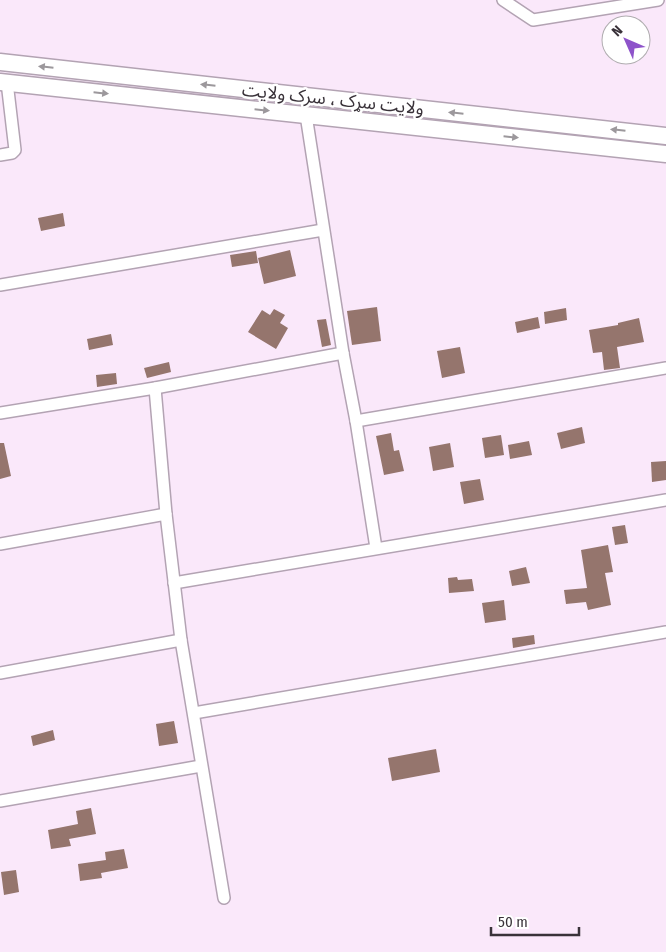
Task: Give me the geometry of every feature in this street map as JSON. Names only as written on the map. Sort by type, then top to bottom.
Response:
[{"type":"main road","name":"ولایت سړک ، سرک ولایت","points":[[0,62],[666,136]]},
{"type":"main road","name":"ولایت سړک ، سرک ولایت","points":[[4,82],[666,154]]},
{"type":"street","points":[[503,0],[533,20],[658,0]]},
{"type":"street","points":[[0,155],[12,153],[16,150],[4,82]]},
{"type":"street","points":[[306,115],[323,230],[376,548]]},
{"type":"street","points":[[0,285],[323,230]]},
{"type":"street","points":[[0,413],[155,388],[343,353]]},
{"type":"street","points":[[356,421],[666,368]]},
{"type":"street","points":[[155,388],[166,514],[181,640],[224,898]]},
{"type":"street","points":[[174,583],[666,500]]},
{"type":"street","points":[[0,544],[166,514]]},
{"type":"street","points":[[194,713],[666,632]]},
{"type":"street","points":[[0,673],[181,640]]},
{"type":"street","points":[[0,801],[202,766]]},
{"type":"building","points":[[63,213],[65,226],[41,231],[38,218]]},
{"type":"building","points":[[290,250],[296,276],[264,284],[258,258]]},
{"type":"building","points":[[256,251],[258,263],[232,267],[230,255]]},
{"type":"building","points":[[377,307],[381,341],[352,345],[347,311]]},
{"type":"building","points":[[566,308],[567,320],[545,324],[544,312]]},
{"type":"building","points":[[274,309],[285,315],[280,323],[288,328],[276,349],[248,332],[262,310],[270,315]]},
{"type":"building","points":[[538,317],[540,328],[517,333],[515,322]]},
{"type":"building","points":[[639,318],[644,342],[617,347],[620,368],[604,370],[602,352],[593,353],[589,330],[618,325],[618,323]]},
{"type":"building","points":[[326,319],[331,345],[322,347],[317,320]]},
{"type":"building","points":[[111,334],[113,345],[89,350],[87,339]]},
{"type":"building","points":[[460,347],[465,373],[442,378],[437,351]]},
{"type":"building","points":[[169,362],[171,372],[147,378],[144,368]]},
{"type":"building","points":[[116,373],[117,384],[97,387],[96,375]]},
{"type":"building","points":[[582,427],[585,443],[561,449],[557,433]]},
{"type":"building","points":[[391,433],[394,451],[399,450],[404,471],[384,475],[376,436]]},
{"type":"building","points":[[501,435],[504,455],[485,458],[482,438]]},
{"type":"building","points":[[529,441],[532,455],[510,459],[508,445]]},
{"type":"building","points":[[0,443],[4,443],[11,476],[0,479]]},
{"type":"building","points":[[450,443],[454,467],[433,471],[429,447]]},
{"type":"building","points":[[666,461],[666,480],[652,482],[651,462]]},
{"type":"building","points":[[480,479],[484,500],[464,504],[460,482]]},
{"type":"building","points":[[625,525],[628,543],[615,545],[612,527]]},
{"type":"building","points":[[608,545],[613,572],[605,573],[611,605],[588,610],[586,602],[566,604],[564,590],[587,588],[581,550]]},
{"type":"building","points":[[526,567],[530,583],[512,586],[509,571]]},
{"type":"building","points":[[457,577],[458,580],[472,579],[474,591],[449,593],[448,578]]},
{"type":"building","points":[[504,600],[506,620],[485,623],[482,603]]},
{"type":"building","points":[[534,635],[535,644],[513,648],[512,638]]},
{"type":"building","points":[[174,721],[178,743],[159,746],[156,724]]},
{"type":"building","points":[[53,730],[55,740],[33,746],[31,736]]},
{"type":"building","points":[[436,749],[440,772],[392,781],[388,758]]},
{"type":"building","points":[[91,808],[96,834],[69,839],[71,846],[51,849],[48,830],[78,824],[76,811]]},
{"type":"building","points":[[124,849],[128,868],[101,873],[102,878],[80,881],[78,864],[106,860],[105,852]]},
{"type":"building","points":[[16,870],[19,892],[4,895],[1,872]]}]
